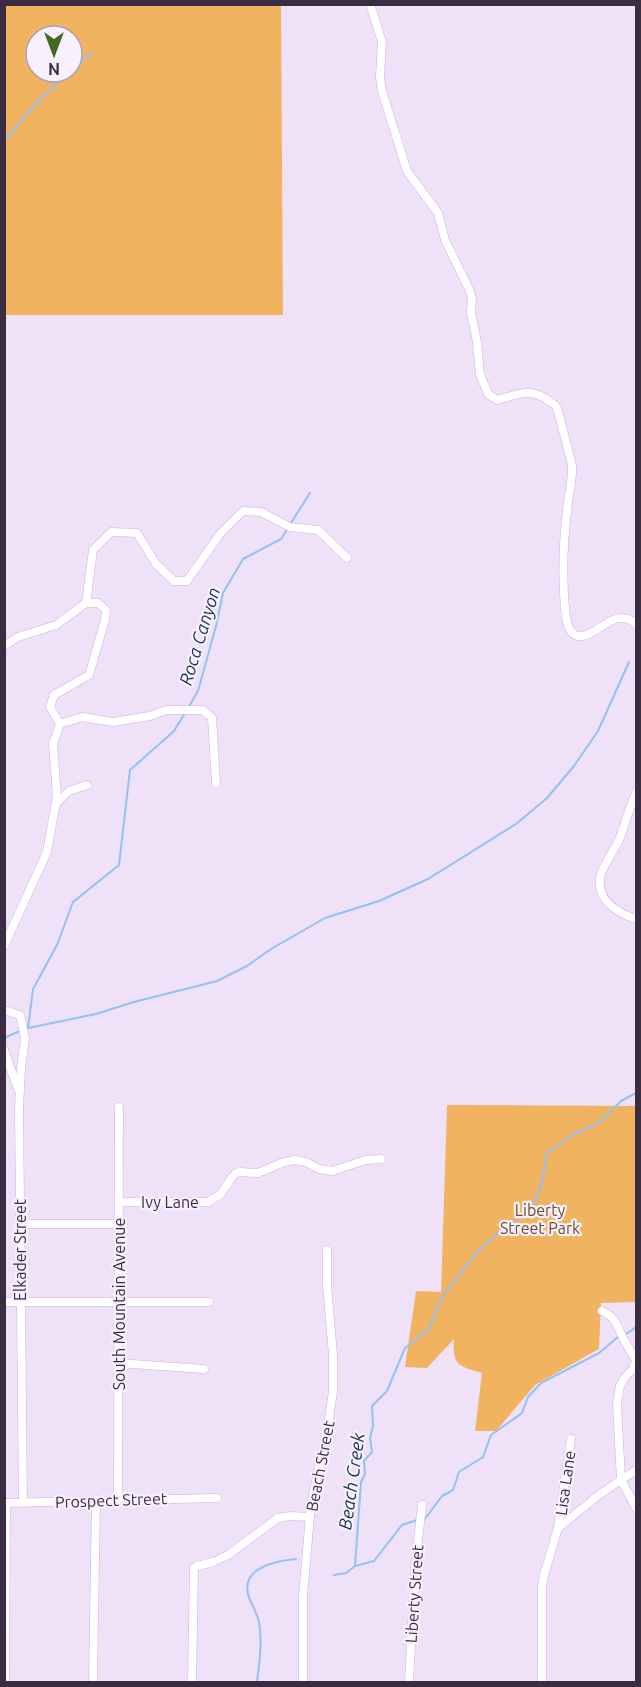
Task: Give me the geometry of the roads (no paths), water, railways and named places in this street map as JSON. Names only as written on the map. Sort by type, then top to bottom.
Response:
[{"type":"street","points":[[370,4],[382,42],[380,77],[382,91],[407,171],[438,213],[446,240],[472,298],[471,312],[480,374],[484,386],[488,394],[497,399],[520,393],[537,393],[556,405],[558,411],[573,474],[567,508],[562,570],[567,622],[570,630],[574,635],[581,637],[611,620],[621,619],[633,621],[636,624]]},
{"type":"street","points":[[86,603],[93,550],[111,532],[137,533],[156,564],[174,581],[187,581],[220,534],[243,511],[261,512],[290,526],[318,530],[347,558]]},
{"type":"street","points":[[4,646],[18,637],[56,625],[86,603],[98,603],[106,610],[105,621],[89,675],[54,695],[50,707],[60,724],[53,744],[57,796],[47,852],[4,946]]},
{"type":"street","points":[[60,724],[82,717],[113,722],[150,716],[166,710],[202,710],[212,718],[216,783]]},
{"type":"street","points":[[55,805],[69,791],[87,785]]},
{"type":"street","points":[[636,793],[614,852],[600,877],[605,899],[621,914],[636,919]]},
{"type":"street","name":"Elkader Street","points":[[4,1010],[20,1015],[25,1038],[22,1048],[20,1093],[23,1503]]},
{"type":"street","points":[[4,1050],[20,1093]]},
{"type":"street","name":"South Mountain Avenue","points":[[118,1500],[119,1107]]},
{"type":"street","name":"Ivy Lane","points":[[120,1202],[208,1202],[221,1194],[232,1177],[240,1172],[258,1173],[295,1160],[332,1171],[356,1162],[381,1159]]},
{"type":"street","name":"Ivy Lane","points":[[20,1224],[120,1224]]},
{"type":"street","name":"Beach Street","points":[[303,1683],[303,1596],[311,1504],[333,1391],[327,1250]]},
{"type":"street","points":[[4,1302],[209,1302]]},
{"type":"street","points":[[602,1311],[615,1319],[623,1339],[636,1360],[633,1369],[620,1386],[617,1404],[621,1480],[636,1508]]},
{"type":"street","points":[[118,1363],[204,1369]]},
{"type":"street","name":"Lisa Lane","points":[[542,1683],[544,1575],[558,1528],[571,1439]]},
{"type":"street","points":[[558,1528],[600,1494],[636,1470]]},
{"type":"street","name":"Prospect Street","points":[[5,1503],[217,1498]]},
{"type":"street","points":[[93,1683],[96,1500]]},
{"type":"street","points":[[5,1503],[5,1683]]},
{"type":"street","name":"Liberty Street","points":[[409,1683],[415,1567],[422,1505]]},
{"type":"street","points":[[192,1683],[194,1568],[228,1555],[278,1518],[310,1517]]},
{"type":"waterway","points":[[84,59],[92,52]]},
{"type":"waterway","points":[[4,141],[56,84]]},
{"type":"waterway","name":"Roca Canyon","points":[[291,523],[310,493]]},
{"type":"waterway","name":"Roca Canyon","points":[[188,708],[198,691],[223,593],[243,559],[281,539],[288,528]]},
{"type":"waterway","points":[[28,1028],[96,1014],[217,981],[247,966],[271,949],[325,918],[379,901],[428,879],[516,824],[547,798],[574,766],[598,731],[629,662]]},
{"type":"waterway","name":"Roca Canyon","points":[[28,1028],[33,989],[57,945],[73,902],[119,865],[130,770],[174,731],[185,713]]},
{"type":"waterway","name":"Roca Canyon","points":[[4,1038],[22,1030]]},
{"type":"waterway","name":"Beach Creek","points":[[334,1575],[346,1573],[355,1566],[361,1482],[365,1474],[364,1461],[372,1452],[370,1438],[373,1426],[372,1406],[387,1391],[405,1348],[429,1329],[443,1295],[478,1251],[531,1209],[541,1186],[547,1153],[571,1136],[600,1122],[621,1101],[636,1093]]},
{"type":"waterway","points":[[624,1334],[636,1327]]},
{"type":"waterway","points":[[423,1519],[442,1496],[453,1490],[459,1472],[483,1457],[491,1435],[522,1413],[528,1397],[541,1383],[599,1353],[619,1336]]},
{"type":"waterway","points":[[355,1566],[374,1561],[402,1525],[417,1520]]},
{"type":"waterway","name":"Beach Creek","points":[[257,1682],[260,1627],[247,1589],[248,1581],[259,1569],[277,1562],[296,1559]]},
{"type":"park label","name":"Liberty Street Park","points":[[540,1219]]}]
